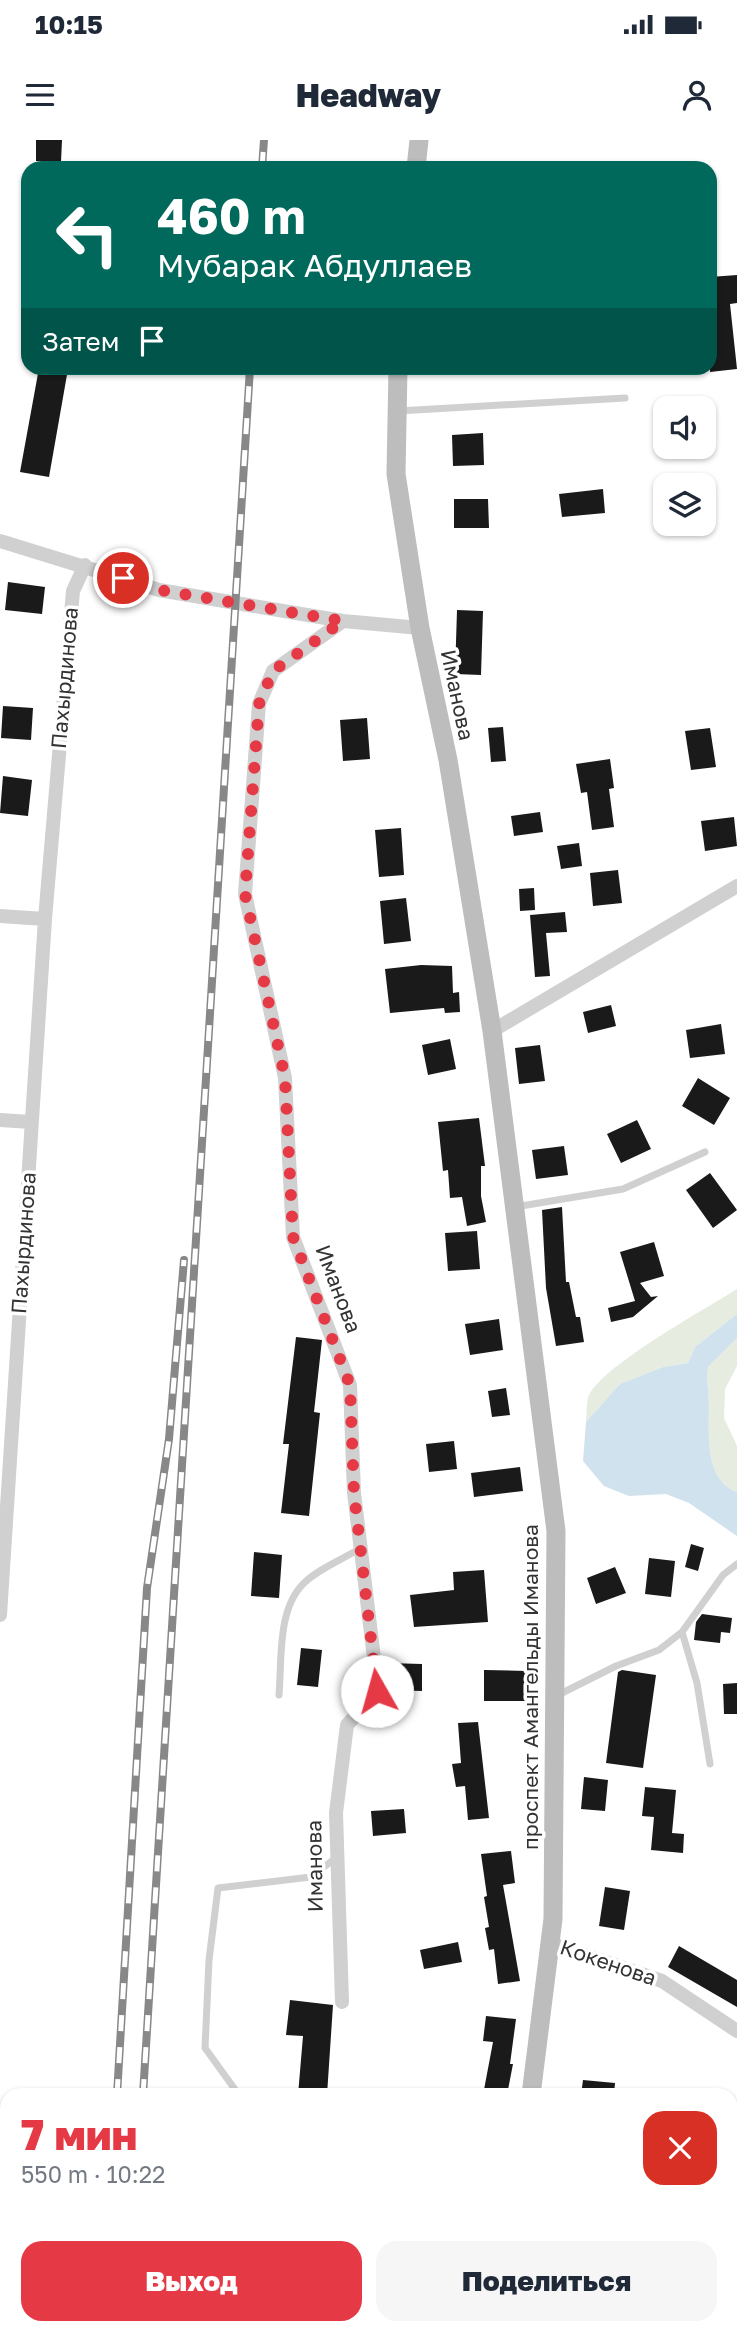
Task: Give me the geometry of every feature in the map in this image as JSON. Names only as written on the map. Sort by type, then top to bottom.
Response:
[{"type":"main road","points":[[417,161],[419,140]]},
{"type":"main road","name":"Иманова","points":[[398,375],[396,474],[420,628],[448,760],[492,1031]]},
{"type":"main road","name":"проспект Амангельды Иманова","points":[[492,1031],[556,1531],[553,1919],[532,2088]]},
{"type":"street","points":[[0,541],[159,590],[343,621],[420,628]]},
{"type":"street","name":"Пахырдинова","points":[[0,1615],[45,919],[73,591],[85,565]]},
{"type":"street","name":"Иманова","points":[[342,2002],[336,1813],[347,1725],[377,1691],[354,1493],[350,1385],[293,1237],[285,1078],[245,894],[259,704],[273,671],[343,621]]},
{"type":"street","points":[[492,1031],[737,886]]},
{"type":"street","points":[[0,916],[45,919]]},
{"type":"street","points":[[0,1120],[32,1122]]},
{"type":"street","name":"Кокенова","points":[[549,1943],[662,1981],[737,2032]]},
{"type":"lane","points":[[397,411],[625,398]]},
{"type":"lane","points":[[515,1207],[623,1188],[705,1152]]},
{"type":"lane","points":[[279,1695],[285,1619],[292,1601],[304,1583],[361,1548]]},
{"type":"lane","points":[[555,1697],[616,1666],[659,1650],[682,1632],[723,1575],[737,1564]]},
{"type":"lane","points":[[682,1632],[697,1683],[710,1764]]},
{"type":"lane","points":[[234,2088],[205,2048],[209,1960],[218,1888],[310,1877],[337,1856]]},
{"type":"shaded area","points":[[737,1289],[737,1314],[695,1347],[688,1363],[663,1367],[620,1384],[586,1422],[589,1395],[614,1368]]},
{"type":"shaded area","points":[[737,1338],[737,1366],[725,1389],[724,1418],[737,1446],[737,1492],[724,1484],[711,1459],[707,1381],[708,1367]]},
{"type":"water","points":[[737,1314],[737,1338],[708,1367],[707,1381],[711,1459],[724,1484],[737,1492],[737,1536],[689,1503],[666,1494],[629,1496],[604,1486],[583,1461],[586,1422],[620,1384],[663,1367],[688,1363],[695,1347]]},
{"type":"building","points":[[36,140],[62,140],[61,161],[36,161]]},
{"type":"building","points":[[737,275],[737,303],[730,304],[737,369],[717,371],[717,276]]},
{"type":"building","points":[[38,375],[67,375],[49,477],[20,472]]},
{"type":"building","points":[[483,433],[484,465],[453,466],[452,435]]},
{"type":"building","points":[[603,489],[605,513],[562,517],[559,494]]},
{"type":"building","points":[[454,499],[488,499],[489,528],[454,528]]},
{"type":"building","points":[[8,582],[45,587],[42,614],[5,610]]},
{"type":"building","points":[[457,610],[483,611],[481,675],[455,674]]},
{"type":"building","points":[[3,706],[33,708],[31,740],[1,738]]},
{"type":"building","points":[[367,718],[370,759],[343,761],[340,720]]},
{"type":"building","points":[[503,727],[506,761],[491,762],[488,728]]},
{"type":"building","points":[[710,728],[716,767],[691,770],[685,731]]},
{"type":"building","points":[[610,759],[614,788],[609,789],[614,827],[592,830],[587,792],[581,793],[576,764]]},
{"type":"building","points":[[3,776],[32,780],[28,816],[0,813]]},
{"type":"building","points":[[540,812],[543,832],[514,836],[511,816]]},
{"type":"building","points":[[734,817],[737,846],[705,851],[701,821]]},
{"type":"building","points":[[401,828],[404,875],[379,877],[375,830]]},
{"type":"building","points":[[579,843],[582,866],[561,869],[557,846]]},
{"type":"building","points":[[618,870],[622,903],[593,906],[590,873]]},
{"type":"building","points":[[534,888],[535,910],[520,911],[519,889]]},
{"type":"building","points":[[406,898],[411,941],[384,944],[380,901]]},
{"type":"building","points":[[565,912],[567,932],[546,933],[550,976],[535,977],[530,915]]},
{"type":"building","points":[[421,965],[452,966],[453,993],[459,992],[460,1012],[445,1013],[444,1008],[390,1013],[385,969]]},
{"type":"building","points":[[611,1005],[616,1026],[588,1033],[583,1012]]},
{"type":"building","points":[[721,1024],[725,1054],[690,1058],[686,1030]]},
{"type":"building","points":[[450,1039],[456,1069],[428,1075],[422,1045]]},
{"type":"building","points":[[540,1045],[545,1081],[519,1084],[515,1048]]},
{"type":"building","points":[[698,1078],[730,1098],[714,1125],[682,1106]]},
{"type":"building","points":[[479,1118],[485,1166],[481,1166],[481,1196],[486,1222],[467,1226],[462,1197],[450,1198],[448,1170],[443,1171],[438,1122]]},
{"type":"building","points":[[637,1120],[651,1149],[621,1163],[607,1134]]},
{"type":"building","points":[[564,1146],[568,1175],[536,1179],[532,1150]]},
{"type":"building","points":[[710,1173],[737,1210],[713,1228],[686,1190]]},
{"type":"building","points":[[562,1207],[566,1282],[569,1282],[576,1317],[580,1317],[584,1342],[556,1346],[546,1288],[542,1210]]},
{"type":"building","points":[[477,1231],[480,1269],[448,1271],[445,1233]]},
{"type":"building","points":[[654,1242],[664,1276],[640,1283],[651,1297],[658,1296],[633,1317],[611,1322],[608,1308],[635,1301],[620,1252]]},
{"type":"building","points":[[499,1319],[503,1350],[470,1355],[465,1324]]},
{"type":"building","points":[[296,1337],[322,1340],[314,1412],[320,1413],[309,1516],[281,1513],[289,1444],[283,1444]]},
{"type":"building","points":[[506,1388],[510,1415],[492,1417],[488,1391]]},
{"type":"building","points":[[454,1441],[457,1469],[429,1472],[426,1444]]},
{"type":"building","points":[[520,1467],[523,1491],[474,1497],[471,1473]]},
{"type":"building","points":[[691,1544],[704,1548],[698,1571],[685,1567]]},
{"type":"building","points":[[254,1552],[282,1555],[279,1598],[251,1596]]},
{"type":"building","points":[[649,1558],[675,1561],[671,1597],[645,1594]]},
{"type":"building","points":[[615,1567],[626,1593],[596,1604],[587,1578]]},
{"type":"building","points":[[484,1570],[488,1622],[414,1627],[410,1595],[454,1590],[453,1572]]},
{"type":"building","points":[[702,1614],[732,1618],[730,1633],[721,1632],[720,1643],[694,1640],[696,1622]]},
{"type":"building","points":[[301,1648],[322,1650],[318,1687],[297,1685]]},
{"type":"building","points":[[387,1663],[422,1664],[422,1691],[388,1690]]},
{"type":"building","points":[[484,1670],[526,1671],[526,1701],[484,1701]]},
{"type":"building","points":[[622,1670],[656,1675],[643,1768],[606,1763],[618,1672]]},
{"type":"building","points":[[737,1683],[737,1714],[724,1714],[723,1684]]},
{"type":"building","points":[[478,1722],[489,1818],[468,1820],[465,1786],[456,1787],[452,1764],[461,1763],[458,1723]]},
{"type":"building","points":[[584,1777],[608,1780],[605,1811],[581,1809]]},
{"type":"building","points":[[645,1787],[676,1790],[672,1833],[684,1834],[683,1853],[651,1850],[654,1817],[642,1816]]},
{"type":"building","points":[[404,1809],[406,1833],[373,1836],[371,1811]]},
{"type":"building","points":[[511,1851],[515,1883],[503,1885],[520,1981],[498,1984],[494,1949],[489,1950],[485,1928],[489,1927],[481,1854]]},
{"type":"building","points":[[605,1887],[630,1891],[624,1930],[599,1926]]},
{"type":"building","points":[[458,1942],[462,1962],[424,1969],[420,1950]]},
{"type":"building","points":[[679,1946],[737,1980],[737,2007],[668,1967]]},
{"type":"building","points":[[290,2000],[333,2005],[327,2088],[299,2088],[303,2036],[286,2035]]},
{"type":"building","points":[[486,2016],[516,2019],[508,2088],[484,2088],[493,2042],[483,2041]]},
{"type":"building","points":[[583,2080],[615,2083],[615,2088],[582,2088]]},
{"type":"railway","points":[[262,161],[264,140]]},
{"type":"railway","points":[[143,2088],[250,375]]},
{"type":"railway","points":[[117,2088],[147,1588],[169,1439],[184,1260]]},
{"type":"route","points":[[123,578],[159,590],[343,621],[273,671],[259,704],[245,894],[285,1078],[293,1237],[350,1385],[354,1493],[377,1691]]}]
